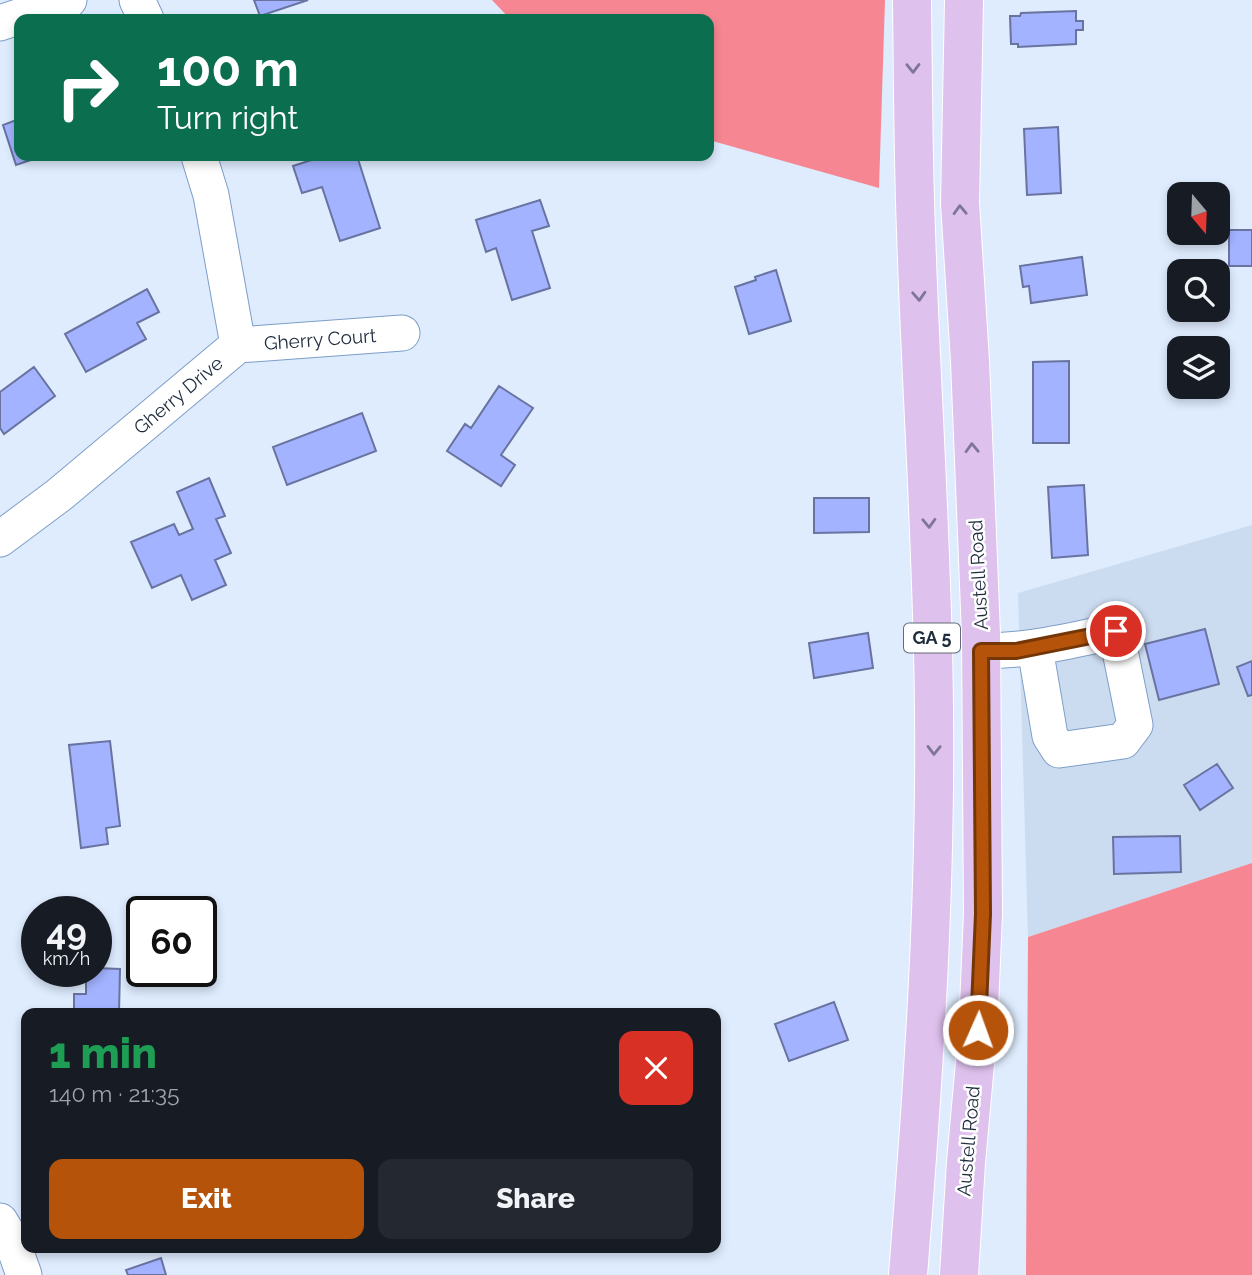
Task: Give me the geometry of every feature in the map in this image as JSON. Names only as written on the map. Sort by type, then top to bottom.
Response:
[{"type":"main road","name":"GA 5","points":[[908,1275],[924,1083],[934,712],[916,231],[912,0]]},
{"type":"main road","name":"Austell Road","points":[[959,1275],[978,1030],[983,914],[981,651],[970,362],[960,203],[964,0]]},
{"type":"street","points":[[27,14],[69,0]]},
{"type":"street","name":"Gherry Drive","points":[[0,539],[59,495],[238,345],[211,195],[201,161]]},
{"type":"street","name":"Gherry Court","points":[[238,345],[402,333]]},
{"type":"street","points":[[981,651],[1035,648]]},
{"type":"street","points":[[0,1221],[12,1241],[24,1275]]},
{"type":"shaded area","points":[[492,0],[885,0],[879,188],[714,141],[714,14],[505,14]]},
{"type":"shaded area","points":[[1252,525],[1252,863],[1028,937],[1018,593]]},
{"type":"shaded area","points":[[1252,863],[1252,1275],[1026,1275],[1028,937]]},
{"type":"building","points":[[254,0],[308,0],[266,14],[259,14]]},
{"type":"building","points":[[1076,11],[1076,21],[1083,21],[1083,30],[1076,30],[1076,44],[1018,47],[1018,44],[1011,44],[1010,16],[1020,16],[1021,13]]},
{"type":"building","points":[[14,121],[14,159],[3,125]]},
{"type":"building","points":[[1058,127],[1061,193],[1027,195],[1024,129]]},
{"type":"building","points":[[308,161],[359,161],[380,228],[340,241],[322,187],[302,193],[293,166]]},
{"type":"building","points":[[540,200],[549,226],[532,231],[550,288],[512,300],[496,248],[486,252],[476,220]]},
{"type":"building","points":[[1230,230],[1252,230],[1252,266],[1230,266]]},
{"type":"building","points":[[1082,257],[1087,295],[1031,303],[1029,286],[1023,287],[1020,266]]},
{"type":"building","points":[[776,270],[791,321],[749,334],[735,287]]},
{"type":"building","points":[[147,289],[159,312],[137,323],[146,339],[86,372],[65,334]]},
{"type":"building","points":[[1069,361],[1069,443],[1033,443],[1033,362]]},
{"type":"building","points":[[34,367],[55,396],[4,434],[0,428],[0,392]]},
{"type":"building","points":[[499,386],[533,408],[501,455],[515,465],[501,486],[447,451],[465,424],[471,428]]},
{"type":"building","points":[[362,413],[376,451],[287,485],[273,447]]},
{"type":"building","points":[[209,478],[225,516],[216,519],[231,553],[215,560],[226,585],[192,600],[181,575],[152,588],[131,542],[174,524],[179,535],[193,529],[177,492]]},
{"type":"building","points":[[1084,485],[1088,555],[1052,558],[1048,487]]},
{"type":"building","points":[[814,498],[869,498],[869,532],[814,533]]},
{"type":"building","points":[[1205,629],[1219,684],[1159,700],[1145,644]]},
{"type":"building","points":[[868,633],[873,668],[814,678],[809,643]]},
{"type":"building","points":[[1252,661],[1252,695],[1248,696],[1237,667]]},
{"type":"building","points":[[110,741],[120,826],[106,828],[108,844],[81,848],[69,745]]},
{"type":"building","points":[[1217,764],[1233,788],[1200,810],[1184,785]]},
{"type":"building","points":[[1180,836],[1181,872],[1114,874],[1113,837]]},
{"type":"building","points":[[112,969],[120,969],[119,1008],[74,1008],[74,994],[86,994],[86,987],[112,987]]},
{"type":"building","points":[[834,1002],[848,1040],[789,1061],[775,1024]]},
{"type":"building","points":[[161,1258],[166,1275],[128,1275],[126,1270]]},
{"type":"route","points":[[978,1030],[983,914],[981,651],[1016,651],[1116,631]]}]
